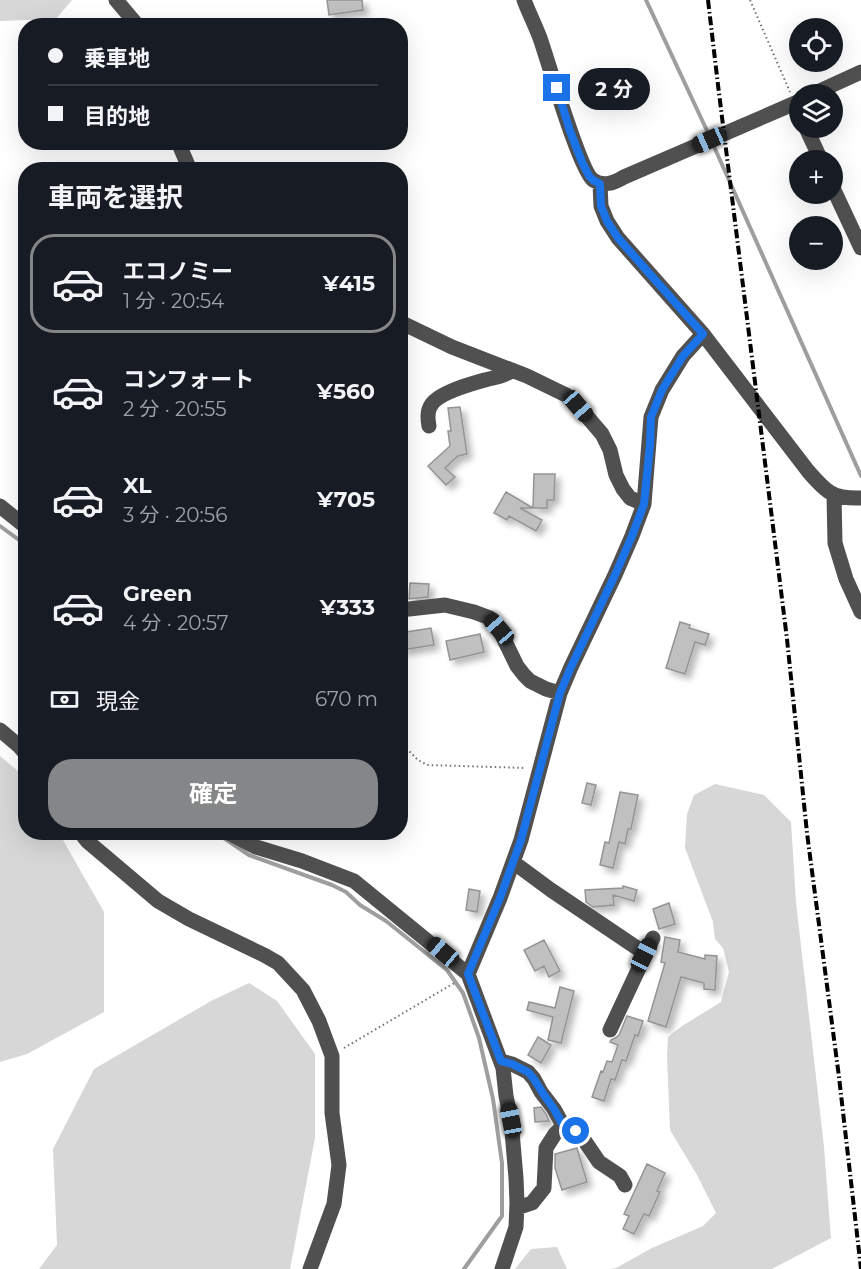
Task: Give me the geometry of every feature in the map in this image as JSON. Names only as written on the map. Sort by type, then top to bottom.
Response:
[{"type":"street","points":[[116,0],[131,18]]},
{"type":"street","points":[[524,0],[539,35],[582,162],[589,176],[600,184],[615,183],[624,177],[789,110]]},
{"type":"street","points":[[835,84],[861,72]]},
{"type":"street","points":[[600,184],[601,206],[618,238],[703,334],[808,471],[825,490],[834,495],[844,499],[861,498]]},
{"type":"street","points":[[840,204],[861,248]]},
{"type":"street","points":[[408,326],[566,395],[602,434],[623,489],[630,498],[644,504]]},
{"type":"street","points":[[468,974],[500,898],[521,840],[560,693],[615,575],[644,504],[651,417],[662,390],[683,356],[703,334]]},
{"type":"street","points":[[429,426],[430,408],[434,402],[459,388],[505,375],[512,370]]},
{"type":"street","points":[[834,495],[835,543],[846,579],[861,612]]},
{"type":"street","points":[[0,506],[18,520]]},
{"type":"street","points":[[408,609],[445,605],[489,618],[499,629],[517,666],[524,675],[530,681],[546,689],[560,693]]},
{"type":"street","points":[[0,730],[18,745]]},
{"type":"street","points":[[86,840],[158,901],[278,963],[303,990],[319,1021],[332,1056],[332,1113],[339,1165],[334,1204],[310,1269]]},
{"type":"street","points":[[242,840],[256,847],[302,861],[354,881],[468,974],[501,1061],[511,1120],[517,1208],[516,1227],[502,1269]]},
{"type":"street","points":[[513,862],[644,955]]},
{"type":"street","points":[[610,1030],[653,938]]},
{"type":"street","points":[[501,1061],[528,1072],[564,1127]]},
{"type":"street","points":[[517,1208],[532,1203],[544,1188],[546,1148],[555,1134],[564,1127],[576,1131],[599,1162],[620,1176],[625,1185]]},
{"type":"path","points":[[750,0],[789,86]]},
{"type":"path","points":[[408,750],[417,760],[427,765],[541,768]]},
{"type":"path","points":[[332,1056],[437,995],[468,974]]},
{"type":"shaded area","points":[[0,0],[72,0],[57,18],[18,18],[18,20],[0,21]]},
{"type":"shaded area","points":[[0,756],[18,771],[18,840],[63,840],[104,912],[104,1012],[27,1054],[0,1062]]},
{"type":"shaded area","points":[[715,784],[764,795],[791,822],[796,902],[824,1147],[831,1238],[772,1269],[610,1269],[703,1226],[716,1213],[697,1175],[670,1130],[667,1055],[668,1037],[721,1002],[729,972],[723,948],[715,939],[713,922],[685,848],[687,814],[694,795]]},
{"type":"shaded area","points":[[249,983],[277,1001],[315,1054],[315,1138],[290,1269],[39,1269],[57,1245],[53,1149],[94,1069],[211,1001]]},
{"type":"shaded area","points":[[557,1247],[567,1269],[515,1269],[531,1249]]},
{"type":"building","points":[[327,0],[362,0],[363,10],[329,15]]},
{"type":"building","points":[[460,407],[467,454],[458,456],[445,468],[455,477],[446,485],[428,466],[450,446],[448,408]]},
{"type":"building","points":[[534,474],[555,474],[554,500],[547,500],[547,508],[533,508]]},
{"type":"building","points":[[506,492],[533,508],[520,508],[542,520],[536,531],[509,516],[507,520],[494,513]]},
{"type":"building","points":[[410,583],[429,584],[428,597],[409,599]]},
{"type":"building","points":[[680,622],[690,625],[689,628],[709,634],[705,645],[695,642],[685,674],[666,668]]},
{"type":"building","points":[[431,628],[434,645],[408,649],[408,632]]},
{"type":"building","points":[[480,634],[484,652],[450,660],[446,641]]},
{"type":"building","points":[[587,783],[596,785],[591,805],[582,803]]},
{"type":"building","points":[[620,792],[638,795],[631,829],[628,829],[625,844],[619,842],[613,868],[600,865],[605,842],[609,843]]},
{"type":"building","points":[[623,886],[637,890],[634,901],[613,895],[614,905],[593,907],[586,902],[585,890],[623,888]]},
{"type":"building","points":[[469,889],[480,891],[477,912],[466,910]]},
{"type":"building","points":[[669,903],[675,924],[659,929],[653,909]]},
{"type":"building","points":[[665,937],[680,940],[678,952],[705,959],[705,955],[717,956],[715,990],[704,989],[704,983],[681,977],[666,1027],[648,1021],[665,963],[661,962]]},
{"type":"building","points":[[544,940],[560,971],[549,977],[544,966],[535,971],[524,950]]},
{"type":"building","points":[[560,987],[574,991],[561,1043],[548,1040],[553,1017],[527,1010],[529,1002],[555,1008]]},
{"type":"building","points":[[627,1016],[643,1021],[638,1036],[635,1035],[626,1061],[622,1060],[615,1080],[611,1079],[604,1101],[592,1097],[601,1071],[603,1072],[607,1061],[612,1062],[618,1045],[610,1042],[619,1035]]},
{"type":"building","points":[[538,1037],[551,1045],[541,1063],[528,1055]]},
{"type":"building","points":[[541,1107],[549,1121],[535,1122],[534,1108]]},
{"type":"building","points":[[577,1148],[587,1182],[562,1190],[555,1168],[555,1154]]},
{"type":"building","points":[[647,1164],[665,1173],[657,1191],[660,1192],[649,1216],[644,1214],[634,1234],[623,1229],[629,1216],[624,1214]]},
{"type":"waterway","points":[[646,0],[709,135]]},
{"type":"waterway","points":[[712,142],[861,476]]},
{"type":"waterway","points":[[0,526],[18,539]]},
{"type":"waterway","points":[[227,840],[249,855],[346,892],[447,970],[463,993],[479,1038],[493,1099],[502,1163],[502,1216],[464,1269]]},
{"type":"railway","points":[[708,0],[787,639],[807,833],[861,1269]]},
{"type":"route","points":[[557,88],[582,162],[589,176],[600,184],[601,206],[607,221],[618,238],[703,334],[683,356],[662,390],[651,417],[644,504],[615,575],[560,693],[521,840],[500,898],[468,974],[501,1061],[528,1072],[550,1102],[564,1127],[576,1131]]}]
